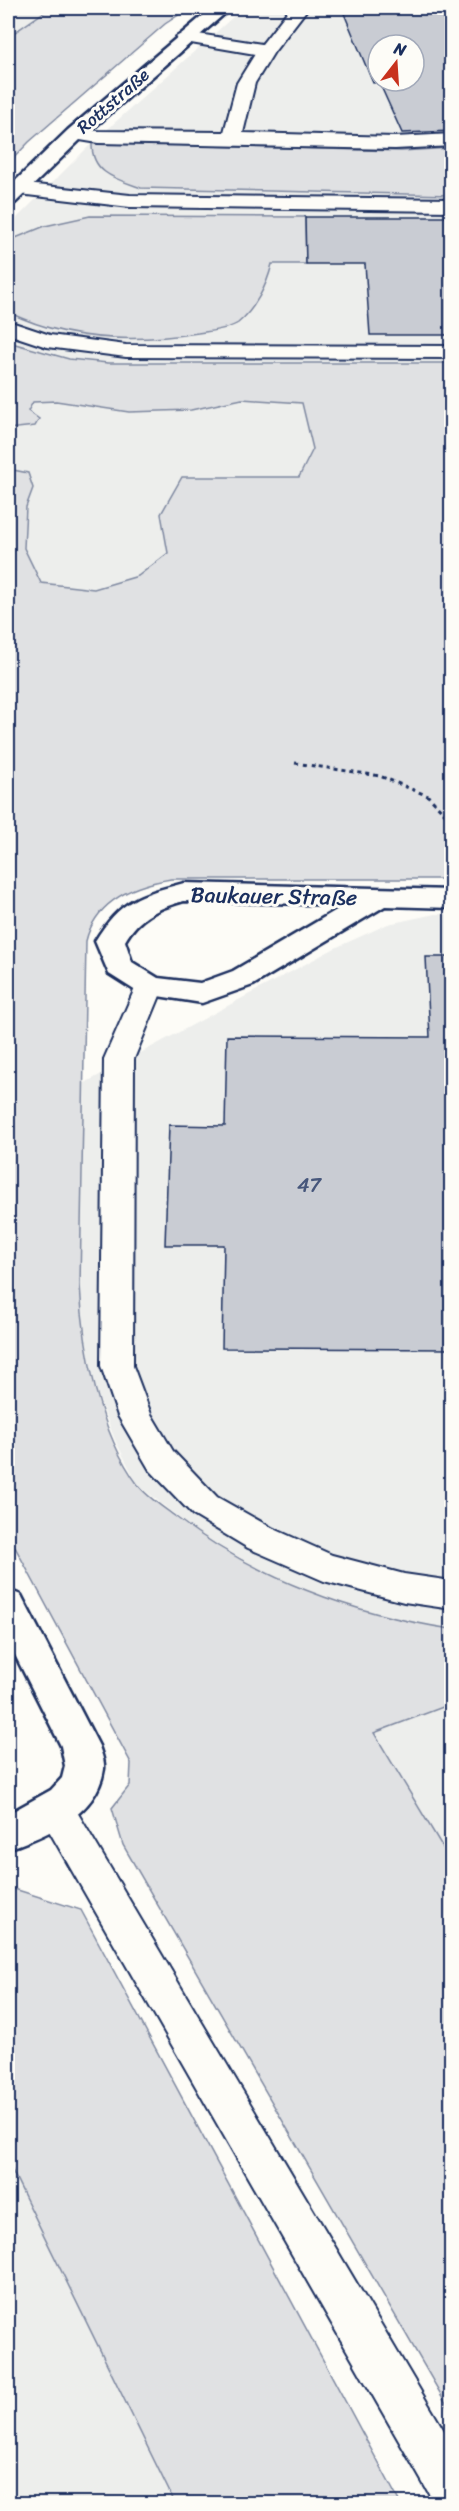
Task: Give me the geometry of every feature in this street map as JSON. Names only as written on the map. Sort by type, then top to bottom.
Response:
[{"type":"street","name":"Rottstraße","points":[[12,194],[75,134],[185,37],[222,8]]},
{"type":"street","name":"Baukauer Straße","points":[[378,898],[243,978],[202,993],[150,986],[119,967],[110,941],[122,919],[149,901],[184,892],[452,899]]},
{"type":"street","points":[[8,1605],[80,1746],[84,1768],[75,1790],[57,1811],[8,1832]]},
{"type":"lane","points":[[232,138],[246,83],[266,50],[299,8]]},
{"type":"lane","points":[[185,37],[266,50]]},
{"type":"lane","points":[[75,134],[98,137],[395,143],[452,140]]},
{"type":"lane","points":[[12,194],[130,201],[452,205]]},
{"type":"lane","points":[[8,327],[46,341],[126,351],[452,352]]},
{"type":"lane","points":[[150,986],[119,1059],[117,1366],[135,1416],[161,1460],[205,1506],[260,1538],[324,1567],[404,1588],[452,1595]]},
{"type":"lane","points":[[57,1811],[452,2488]]},
{"type":"path","points":[[295,763],[380,776],[428,796],[452,821]]},
{"type":"shaded area","points":[[8,8],[50,8],[8,37]]},
{"type":"shaded area","points":[[50,8],[189,8],[165,24],[29,142],[8,164],[8,37]]},
{"type":"shaded area","points":[[243,8],[451,8],[451,148],[401,151],[92,143]]},
{"type":"shaded area","points":[[92,143],[92,155],[141,188],[451,195],[451,879],[8,681],[8,312],[41,326],[97,337],[155,338],[196,334],[237,324],[262,290],[272,264],[306,264],[305,217],[90,216],[45,226],[8,241],[8,227]]},
{"type":"shaded area","points":[[92,143],[401,151],[451,148],[451,195],[141,188],[114,178],[100,168],[93,153]]},
{"type":"shaded area","points":[[90,216],[305,217],[306,264],[272,264],[260,296],[250,311],[238,323],[213,331],[149,338],[101,337],[53,329],[8,312],[8,241],[45,226]]},
{"type":"shaded area","points":[[8,342],[69,359],[108,363],[451,363],[451,879],[171,879],[130,890],[118,897],[98,915],[86,941],[80,1285],[89,1362],[103,1415],[124,1464],[146,1494],[206,1539],[272,1575],[306,1590],[378,1614],[451,1629],[451,1704],[374,1733],[451,1861],[451,2412],[123,1845],[112,1808],[130,1785],[131,1763],[8,1534],[8,469],[28,473],[33,488],[26,507],[24,548],[41,583],[94,589],[138,576],[168,553],[161,514],[182,477],[299,477],[313,449],[302,403],[242,399],[191,410],[129,412],[56,401],[33,402],[28,411],[39,419],[35,426],[8,429]]},
{"type":"shaded area","points":[[435,914],[451,914],[451,1629],[387,1617],[294,1586],[198,1533],[138,1485],[115,1440],[97,1393],[85,1342],[80,1285],[83,1084],[335,948],[388,924]]},
{"type":"shaded area","points":[[451,1704],[451,1861],[373,1733]]},
{"type":"shaded area","points":[[8,1887],[81,1910],[400,2503],[175,2503],[8,2162]]},
{"type":"shaded area","points":[[8,2162],[175,2503],[8,2503]]},
{"type":"building","points":[[403,8],[405,13],[452,8],[452,131],[402,133],[384,93],[426,93],[426,33],[366,33],[366,66],[343,11]]},
{"type":"building","points":[[305,217],[452,217],[452,335],[370,335],[365,264],[306,264]]},
{"type":"building","points":[[426,957],[452,957],[452,1349],[222,1348],[224,1245],[165,1245],[169,1125],[225,1126],[227,1036],[430,1037]]},
{"type":"railway","points":[[8,15],[20,8]]}]
